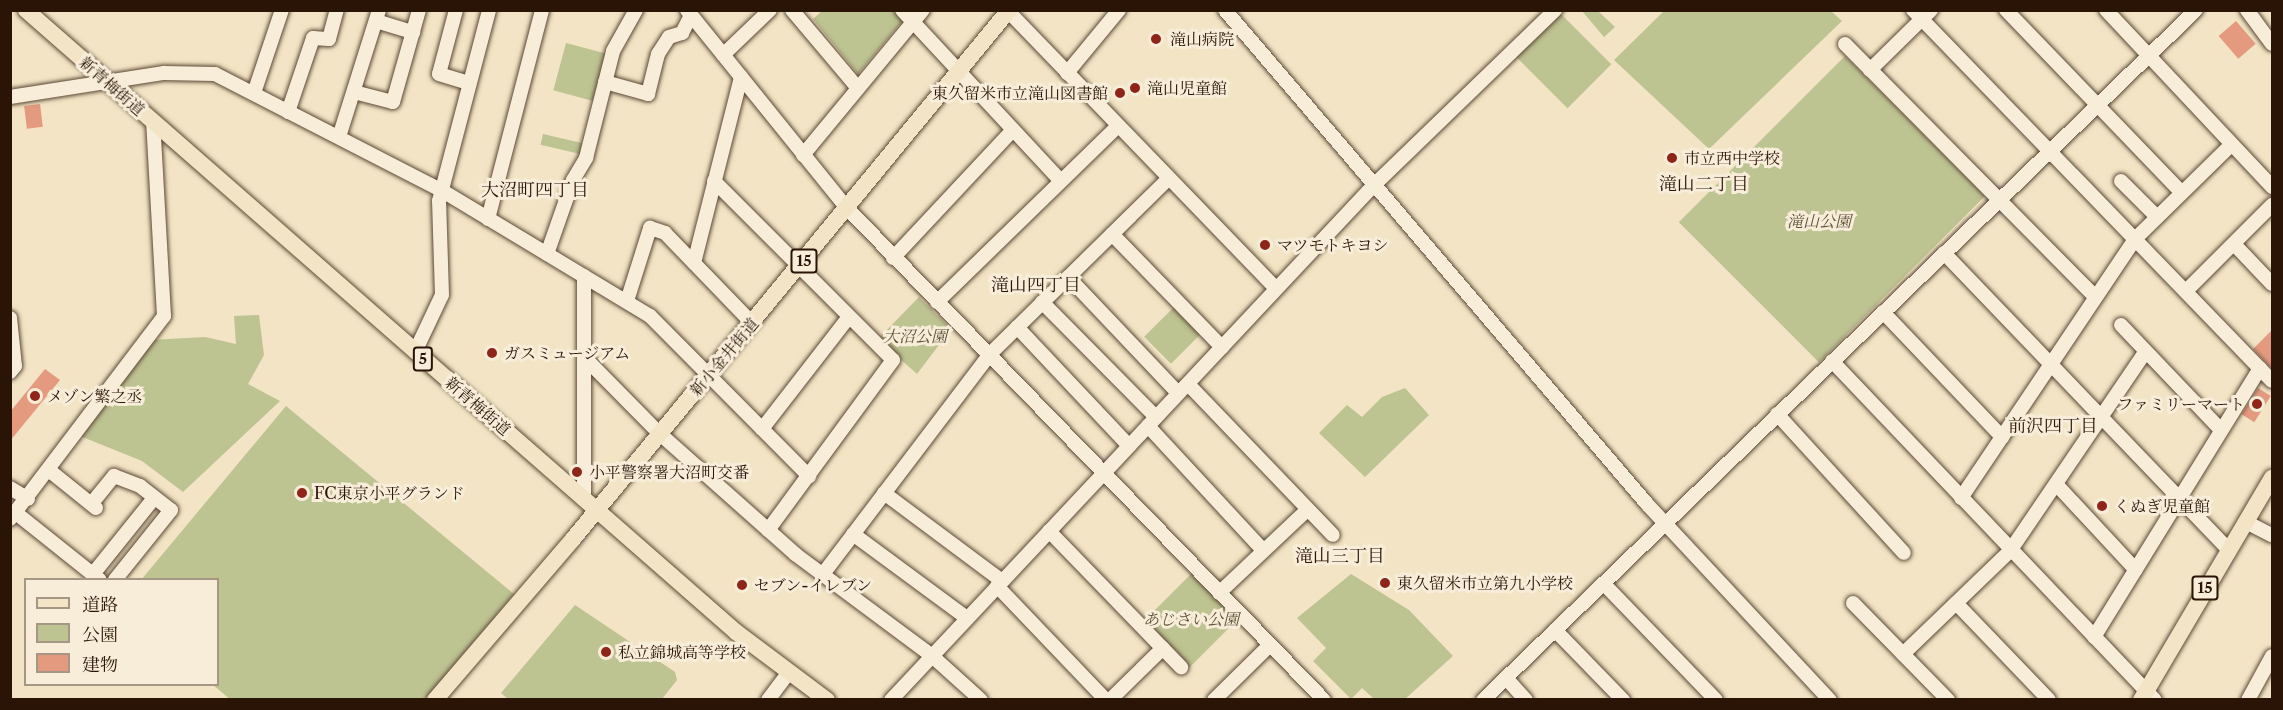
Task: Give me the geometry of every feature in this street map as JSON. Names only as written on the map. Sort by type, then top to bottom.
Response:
[{"type":"main road","name":"新青梅街道","points":[[26,10],[590,504],[789,672],[827,699]]},
{"type":"main road","name":"新小金井街道","points":[[435,699],[590,504],[660,434],[1009,11]]},
{"type":"main road","name":"15","points":[[2147,697],[2228,549],[2272,478]]},
{"type":"street","points":[[254,93],[282,10]]},
{"type":"street","points":[[288,112],[313,38],[329,39],[338,10]]},
{"type":"street","points":[[354,92],[393,102],[419,10]]},
{"type":"street","points":[[456,10],[439,74],[469,83]]},
{"type":"street","points":[[415,352],[442,295],[441,190],[489,10]]},
{"type":"street","points":[[488,219],[542,10]]},
{"type":"street","points":[[547,254],[573,180],[586,158],[613,51],[636,10]]},
{"type":"street","points":[[723,55],[770,10]]},
{"type":"street","points":[[792,10],[858,88]]},
{"type":"street","points":[[902,10],[958,73],[1061,181]]},
{"type":"street","points":[[803,155],[922,10]]},
{"type":"street","points":[[1067,73],[1119,10]]},
{"type":"street","points":[[1225,10],[1664,523],[1830,699]]},
{"type":"street","points":[[891,699],[1374,185],[1555,10]]},
{"type":"street","points":[[2006,10],[2099,104],[2181,192]]},
{"type":"street","points":[[2106,10],[2272,187]]},
{"type":"street","points":[[2247,10],[2272,44]]},
{"type":"street","points":[[1009,11],[1276,289]]},
{"type":"street","points":[[605,82],[648,94],[658,54],[669,37],[682,33],[689,13]]},
{"type":"street","points":[[689,13],[847,208],[893,258],[1324,699]]},
{"type":"street","points":[[1870,70],[1922,13],[2049,152],[2272,381]]},
{"type":"street","points":[[1483,699],[2099,104],[2188,13]]},
{"type":"street","points":[[339,137],[378,16],[413,32]]},
{"type":"street","points":[[1845,44],[2095,297]]},
{"type":"street","points":[[10,97],[196,71],[215,74],[441,190],[650,316],[707,377],[809,476]]},
{"type":"street","points":[[694,263],[741,77]]},
{"type":"street","points":[[153,122],[164,316],[50,471],[13,516],[97,577],[154,498]]},
{"type":"street","points":[[937,302],[1118,126]]},
{"type":"street","points":[[893,258],[1012,131]]},
{"type":"street","points":[[1961,498],[2135,239],[2231,145]]},
{"type":"street","points":[[823,574],[989,355],[1169,178]]},
{"type":"street","points":[[714,181],[893,360],[768,530]]},
{"type":"street","points":[[2121,181],[2157,217]]},
{"type":"street","points":[[2186,291],[2272,205]]},
{"type":"street","points":[[627,301],[650,228],[665,233],[752,323]]},
{"type":"street","points":[[1112,234],[1222,347]]},
{"type":"street","points":[[2234,244],[2272,284]]},
{"type":"street","points":[[1944,253],[2228,549]]},
{"type":"street","points":[[584,276],[590,504]]},
{"type":"street","points":[[1068,278],[1333,535]]},
{"type":"street","points":[[1042,302],[1152,422],[1263,550]]},
{"type":"street","points":[[1883,312],[2002,437]]},
{"type":"street","points":[[762,429],[849,317]]},
{"type":"street","points":[[10,318],[15,366],[10,372]]},
{"type":"street","points":[[2121,325],[2221,430]]},
{"type":"street","points":[[1017,327],[1129,446]]},
{"type":"street","points":[[1903,654],[2010,551],[2145,352]]},
{"type":"street","points":[[587,360],[660,434],[768,530],[931,656],[981,699]]},
{"type":"street","points":[[1832,361],[2094,637],[2147,697]]},
{"type":"street","points":[[2094,637],[2178,497],[2260,368]]},
{"type":"street","points":[[1777,414],[1904,553]]},
{"type":"street","points":[[50,471],[94,505],[114,476],[140,486],[171,510],[116,578]]},
{"type":"street","points":[[2056,484],[2136,570]]},
{"type":"street","points":[[10,488],[28,499]]},
{"type":"street","points":[[884,493],[999,584],[1108,699],[1163,648]]},
{"type":"street","points":[[1219,593],[1307,510]]},
{"type":"street","points":[[2246,522],[2272,535]]},
{"type":"street","points":[[1049,531],[1181,667]]},
{"type":"street","points":[[853,534],[967,618]]},
{"type":"street","points":[[1604,584],[1716,699]]},
{"type":"street","points":[[1853,603],[1948,699]]},
{"type":"street","points":[[1956,603],[2049,699]]},
{"type":"street","points":[[1555,630],[1623,699]]},
{"type":"street","points":[[1214,699],[1270,645]]},
{"type":"street","points":[[2248,699],[2272,656]]},
{"type":"street","points":[[768,699],[789,672]]},
{"type":"street","points":[[1506,678],[1526,699]]},
{"type":"green space","points":[[823,10],[895,11],[904,19],[858,74],[813,19]]},
{"type":"green space","points":[[1665,10],[1831,11],[1842,21],[1709,149],[1614,60]]},
{"type":"green space","points":[[1582,11],[1598,11],[1615,27],[1604,37]]},
{"type":"green space","points":[[1559,12],[1611,64],[1567,108],[1515,56]]},
{"type":"green space","points":[[566,43],[606,54],[593,101],[553,90]]},
{"type":"green space","name":"滝山公園","points":[[1845,56],[1985,196],[1819,362],[1679,222]]},
{"type":"green space","points":[[543,134],[585,144],[582,154],[541,145]]},
{"type":"green space","name":"大沼公園","points":[[919,297],[951,329],[917,374],[878,339]]},
{"type":"green space","points":[[1176,305],[1203,332],[1171,364],[1144,337]]},
{"type":"green space","points":[[259,315],[264,355],[248,384],[280,401],[183,492],[142,461],[80,436],[150,340],[205,337],[236,344],[234,316]]},
{"type":"green space","points":[[1405,388],[1429,415],[1365,477],[1319,433],[1347,405],[1362,417],[1382,397]]},
{"type":"green space","name":"FC東京小平グランド","points":[[286,406],[514,594],[426,699],[231,700],[214,686],[219,686],[219,578],[143,578]]},
{"type":"green space","name":"あじさい公園","points":[[1192,573],[1238,619],[1189,668],[1143,622]]},
{"type":"green space","points":[[1351,574],[1409,610],[1453,656],[1405,699],[1374,699],[1362,688],[1351,699],[1313,661],[1326,648],[1297,618]]},
{"type":"green space","name":"私立錦城高等学校","points":[[575,605],[675,672],[677,680],[662,699],[509,700],[501,693]]},
{"type":"building","points":[[2236,21],[2256,44],[2238,59],[2219,36]]},
{"type":"building","points":[[40,104],[43,127],[27,129],[24,106]]},
{"type":"building","points":[[2272,330],[2272,369],[2253,349]]},
{"type":"building","name":"メゾン繁之丞","points":[[45,369],[60,380],[10,441],[10,412]]},
{"type":"building","name":"ファミリーマート","points":[[2258,388],[2271,396],[2254,422],[2242,414]]},
{"type":"place","name":"滝山病院","points":[[1156,39]]},
{"type":"place","name":"滝山児童館","points":[[1135,88]]},
{"type":"place","name":"東久留米市立滝山図書館","points":[[1120,93]]},
{"type":"place","name":"市立西中学校","points":[[1672,158]]},
{"type":"place","name":"マツモトキヨシ","points":[[1265,245]]},
{"type":"place","name":"ガスミュージアム","points":[[492,353]]},
{"type":"place","name":"メゾン繁之丞","points":[[35,396]]},
{"type":"place","name":"ファミリーマート","points":[[2257,404]]},
{"type":"place","name":"小平警察署大沼町交番","points":[[577,472]]},
{"type":"place","name":"FC東京小平グランド","points":[[302,493]]},
{"type":"place","name":"くぬぎ児童館","points":[[2102,506]]},
{"type":"place","name":"東久留米市立第九小学校","points":[[1385,583]]},
{"type":"place","name":"セブン-イレブン","points":[[742,585]]},
{"type":"place","name":"私立錦城高等学校","points":[[606,652]]},
{"type":"district","name":"滝山二丁目","points":[[1704,184]]},
{"type":"district","name":"大沼町四丁目","points":[[535,190]]},
{"type":"district","name":"滝山四丁目","points":[[1036,285]]},
{"type":"district","name":"前沢四丁目","points":[[2053,426]]},
{"type":"district","name":"滝山三丁目","points":[[1340,556]]}]
